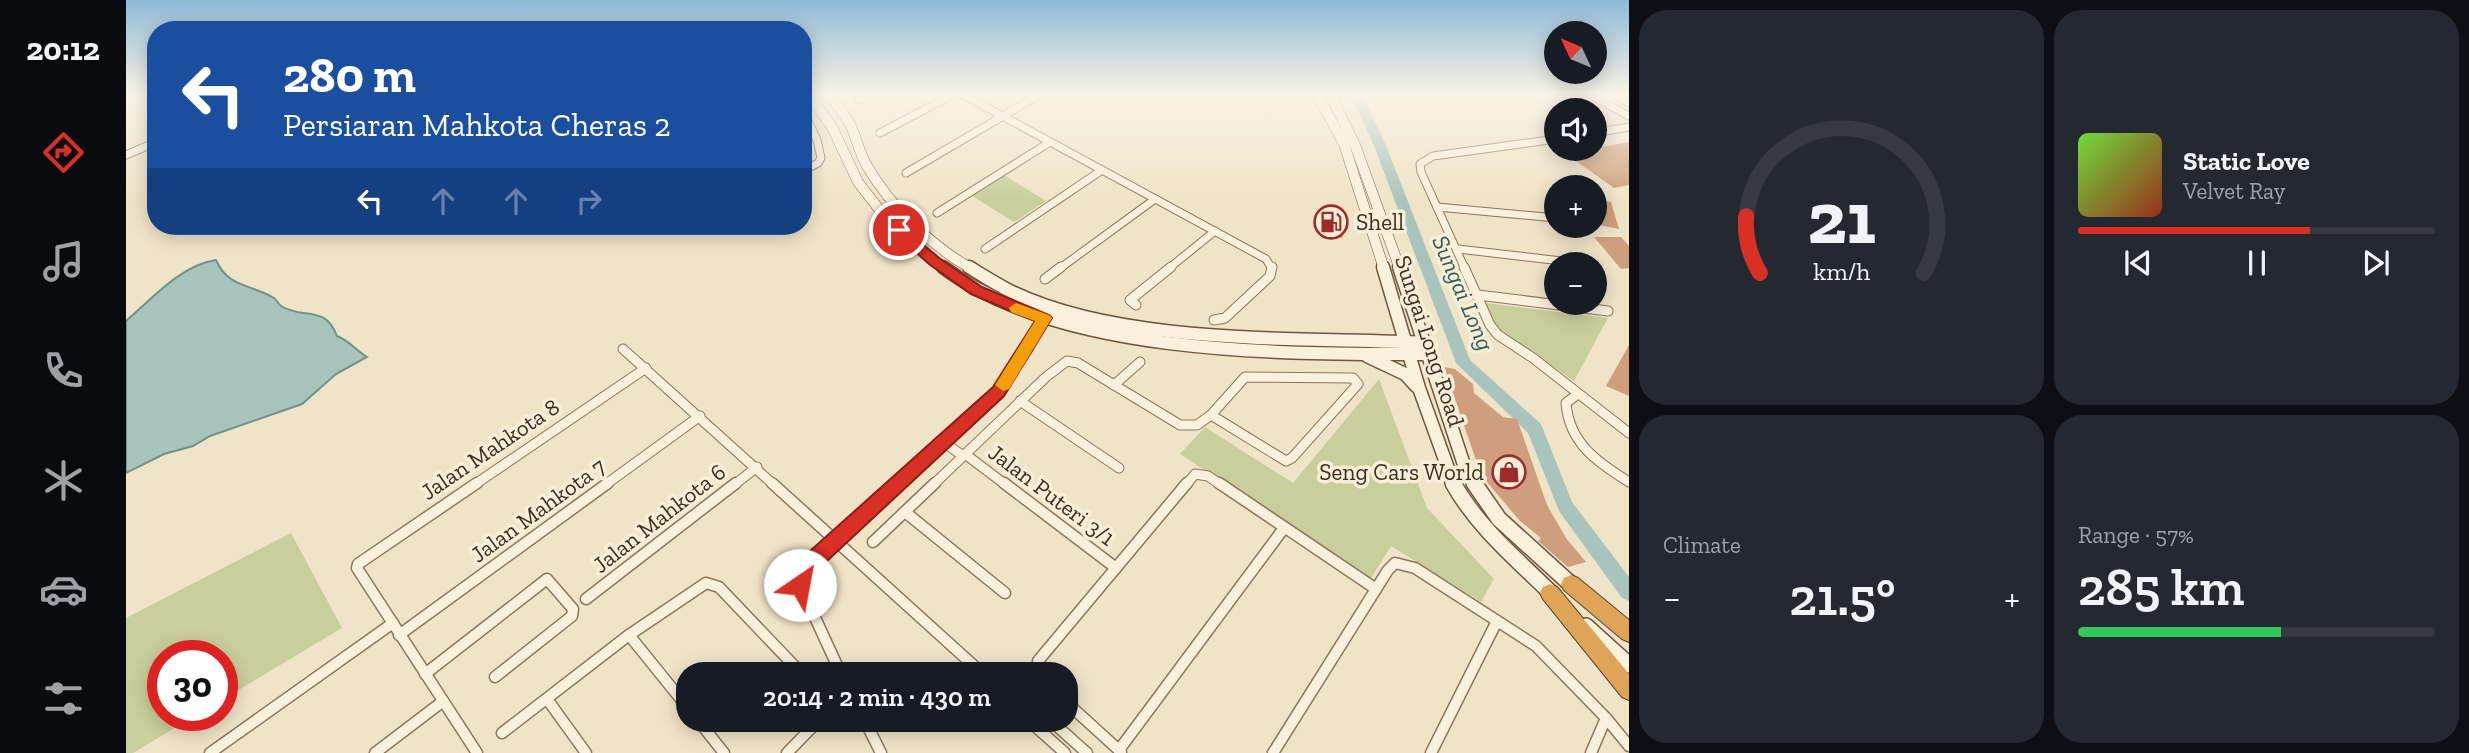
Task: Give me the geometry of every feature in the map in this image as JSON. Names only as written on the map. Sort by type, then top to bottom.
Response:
[{"type":"highway","points":[[1571,584],[1629,632]]},
{"type":"highway","points":[[1550,593],[1629,690]]},
{"type":"street","points":[[833,129],[858,181],[885,217],[920,250],[976,290],[1044,318],[1104,332],[1286,354],[1426,349]]},
{"type":"street","points":[[851,129],[863,159],[880,186],[918,229],[958,263],[980,276],[1050,305],[1158,329],[1225,336],[1377,340],[1408,348]]},
{"type":"street","points":[[880,133],[887,129]]},
{"type":"street","points":[[906,173],[980,129]]},
{"type":"street","points":[[1026,129],[1263,257],[1272,267],[1270,276],[1225,318],[1214,320]]},
{"type":"street","name":"Sungai Long Road","points":[[1339,129],[1349,144],[1388,233],[1466,471],[1499,519],[1571,584],[1629,643]]},
{"type":"street","name":"Sungai Long Road","points":[[1344,129],[1419,388],[1452,483],[1466,506],[1550,593],[1629,664]]},
{"type":"street","points":[[812,137],[821,158],[812,166]]},
{"type":"street","points":[[1544,141],[1424,160],[1420,164],[1421,172],[1458,249],[1490,326],[1498,335],[1533,358],[1629,433]]},
{"type":"street","points":[[937,213],[1050,142]]},
{"type":"street","points":[[126,155],[147,146]]},
{"type":"street","points":[[985,249],[1102,170]]},
{"type":"street","points":[[1045,279],[1155,199]]},
{"type":"street","points":[[1437,207],[1544,217]]},
{"type":"street","points":[[1136,305],[1130,300],[1215,231]]},
{"type":"street","points":[[1458,249],[1544,259]]},
{"type":"street","points":[[1478,295],[1608,311]]},
{"type":"street","points":[[835,662],[800,585],[801,576],[806,568],[999,392],[1050,305]]},
{"type":"street","points":[[1377,340],[1391,333],[1400,320]]},
{"type":"street","points":[[624,349],[970,662]]},
{"type":"street","points":[[1359,352],[1405,374],[1419,388]]},
{"type":"street","points":[[873,542],[1020,401],[1067,361],[1078,363],[1180,425],[1199,425],[1245,377],[1353,378],[1359,384],[1292,458],[1286,461],[1210,415]]},
{"type":"street","points":[[1114,385],[1140,362]]},
{"type":"street","name":"Jalan Mahkota 8","points":[[393,623],[357,568],[358,564],[646,368]]},
{"type":"street","points":[[1578,394],[1566,403],[1566,414],[1579,445],[1595,460],[1629,482]]},
{"type":"street","points":[[1020,401],[1119,468]]},
{"type":"street","name":"Jalan Mahkota 7","points":[[399,635],[700,416]]},
{"type":"street","name":"Jalan Puteri 3/1","points":[[947,441],[1116,568]]},
{"type":"street","name":"Jalan Mahkota 6","points":[[586,599],[757,467]]},
{"type":"street","points":[[1038,662],[1195,474],[1208,476],[1376,589]]},
{"type":"street","points":[[905,512],[1005,593]]},
{"type":"street","points":[[1078,713],[1121,752],[1284,528]]},
{"type":"street","points":[[1272,753],[1395,563],[1403,563],[1536,646],[1606,718],[1629,746]]},
{"type":"street","points":[[425,674],[547,579],[573,609],[572,616],[495,677]]},
{"type":"street","points":[[502,733],[629,635],[706,583],[719,587],[791,662]]},
{"type":"street","points":[[1431,753],[1497,621]]},
{"type":"street","points":[[210,753],[393,623],[477,753]]},
{"type":"street","points":[[629,635],[676,693]]},
{"type":"street","points":[[547,699],[586,753]]},
{"type":"street","points":[[375,753],[442,702]]},
{"type":"street","points":[[1591,753],[1606,718]]},
{"type":"street","points":[[707,732],[724,753]]},
{"type":"street","points":[[787,753],[807,732]]},
{"type":"street","points":[[870,732],[881,753]]},
{"type":"street","points":[[1042,732],[1065,753]]},
{"type":"street","points":[[1064,732],[1087,753]]},
{"type":"green space","points":[[1004,175],[1046,201],[1014,222],[971,195]]},
{"type":"green space","points":[[1486,303],[1544,310],[1544,315],[1608,318],[1574,381],[1495,327]]},
{"type":"green space","points":[[1379,379],[1427,508],[1494,579],[1481,602],[1391,546],[1370,580],[1180,454],[1205,427],[1293,483]]},
{"type":"green space","points":[[291,533],[342,628],[238,690],[238,640],[147,640],[147,731],[170,731],[133,753],[126,753],[126,618]]},
{"type":"water","points":[[216,260],[234,281],[265,293],[289,310],[320,316],[332,326],[337,336],[367,357],[336,374],[302,404],[210,436],[193,446],[164,454],[126,473],[126,321],[179,276],[203,263]]},
{"type":"building","points":[[1629,142],[1629,185],[1614,188],[1607,183],[1607,175],[1596,175],[1576,161],[1607,161],[1607,146]]},
{"type":"building","points":[[1607,201],[1611,202],[1619,229],[1607,227]]},
{"type":"building","name":"Shell","points":[[1327,212],[1337,213],[1343,238],[1333,236],[1331,229],[1323,228],[1321,217],[1329,218]]},
{"type":"building","points":[[1621,237],[1629,246],[1629,268],[1621,269],[1595,238]]},
{"type":"building","points":[[1629,345],[1629,396],[1606,386]]},
{"type":"building","name":"Seng Cars World","points":[[1444,367],[1455,369],[1473,384],[1474,393],[1503,417],[1517,419],[1547,505],[1566,538],[1586,562],[1568,567],[1538,541],[1541,538],[1519,520],[1487,482],[1477,463]]},
{"type":"waterway","name":"Sungai Long","points":[[1372,129],[1464,363],[1535,429],[1565,506],[1629,592]]},
{"type":"slow traffic","points":[[1003,385],[1044,318],[1016,308]]},
{"type":"place","name":"Shell","points":[[1331,222]]},
{"type":"place","name":"Seng Cars World","points":[[1509,472]]},
{"type":"route","points":[[800,585],[806,568],[999,392],[1044,318],[976,290],[948,272],[899,230]]}]
